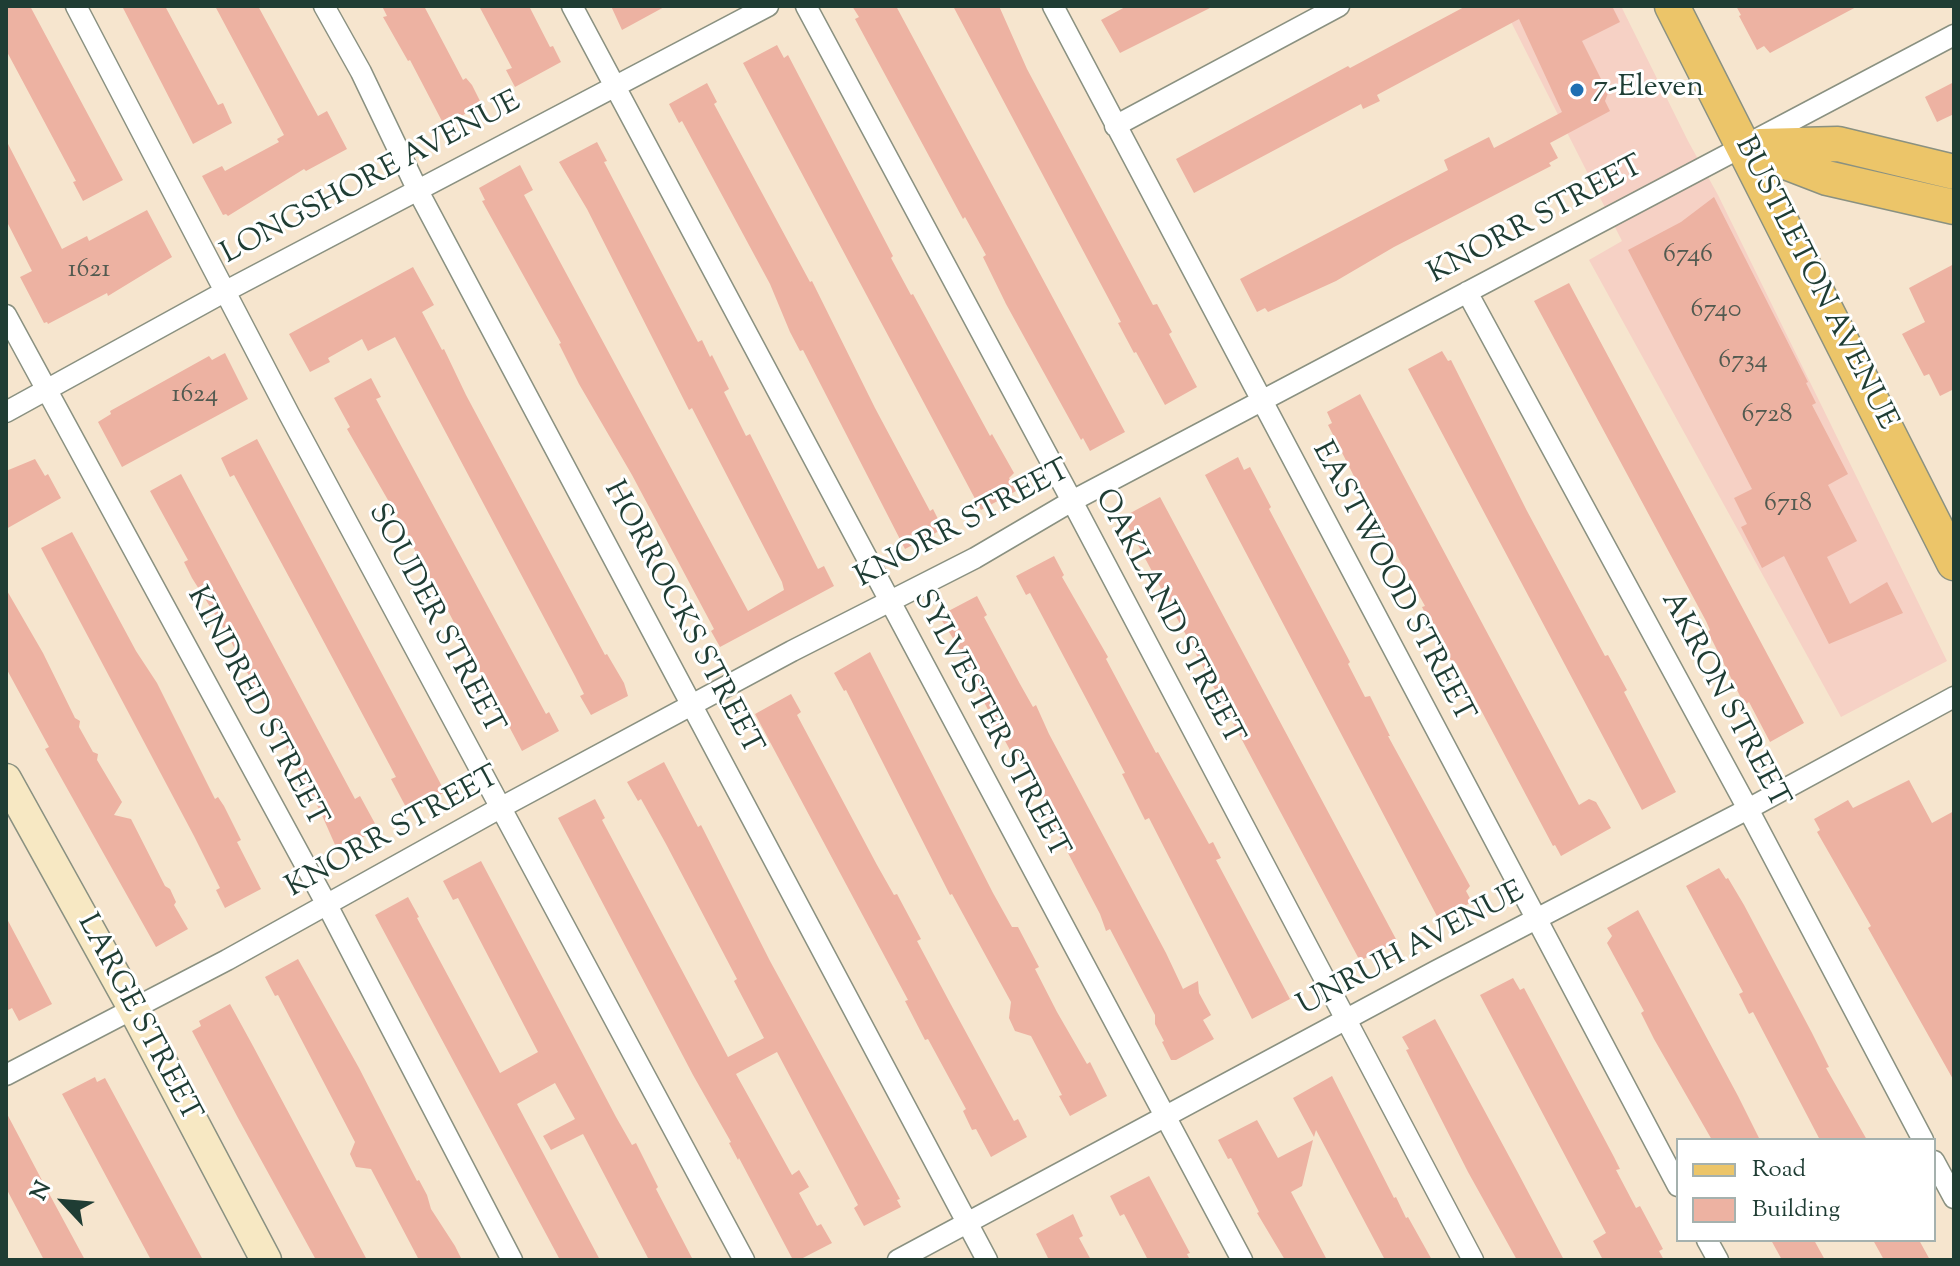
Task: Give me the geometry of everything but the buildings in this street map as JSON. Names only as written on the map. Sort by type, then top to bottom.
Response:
[{"type":"main road","name":"BUSTLETON AVENUE","points":[[1672,6],[1954,563]]},
{"type":"main road","points":[[1744,146],[1838,144],[1954,172]]},
{"type":"main road","points":[[1744,146],[1827,178],[1954,207]]},
{"type":"street","name":"SOUDER STREET","points":[[76,6],[304,441],[744,1260]]},
{"type":"street","name":"HORROCKS STREET","points":[[324,6],[361,72],[418,191],[987,1260]]},
{"type":"street","name":"SYLVESTER STREET","points":[[572,6],[1242,1260]]},
{"type":"street","name":"LONGSHORE AVENUE","points":[[6,412],[226,291],[768,6]]},
{"type":"street","name":"OAKLAND STREET","points":[[806,6],[1473,1260]]},
{"type":"street","name":"EASTWOOD STREET","points":[[1053,6],[1676,1182]]},
{"type":"street","points":[[1115,126],[1339,6]]},
{"type":"street","name":"KNORR STREET","points":[[6,1075],[227,960],[693,705],[975,558],[1072,501],[1954,35]]},
{"type":"street","name":"AKRON STREET","points":[[1467,292],[1748,809],[1922,1138]]},
{"type":"street","name":"KINDRED STREET","points":[[6,315],[327,905],[512,1260]]},
{"type":"street","name":"UNRUH AVENUE","points":[[898,1260],[1954,697]]},
{"type":"street","name":"LARGE STREET","points":[[6,779],[133,1008],[266,1260]]},
{"type":"street","points":[[1936,1165],[1954,1198]]},
{"type":"street","points":[[1708,1242],[1718,1260]]},
{"type":"shaded area","points":[[1503,6],[1621,6],[1718,195],[1947,661],[1841,717],[1589,260],[1622,241]]},
{"type":"place","name":"7-Eleven","points":[[1577,90]]}]
